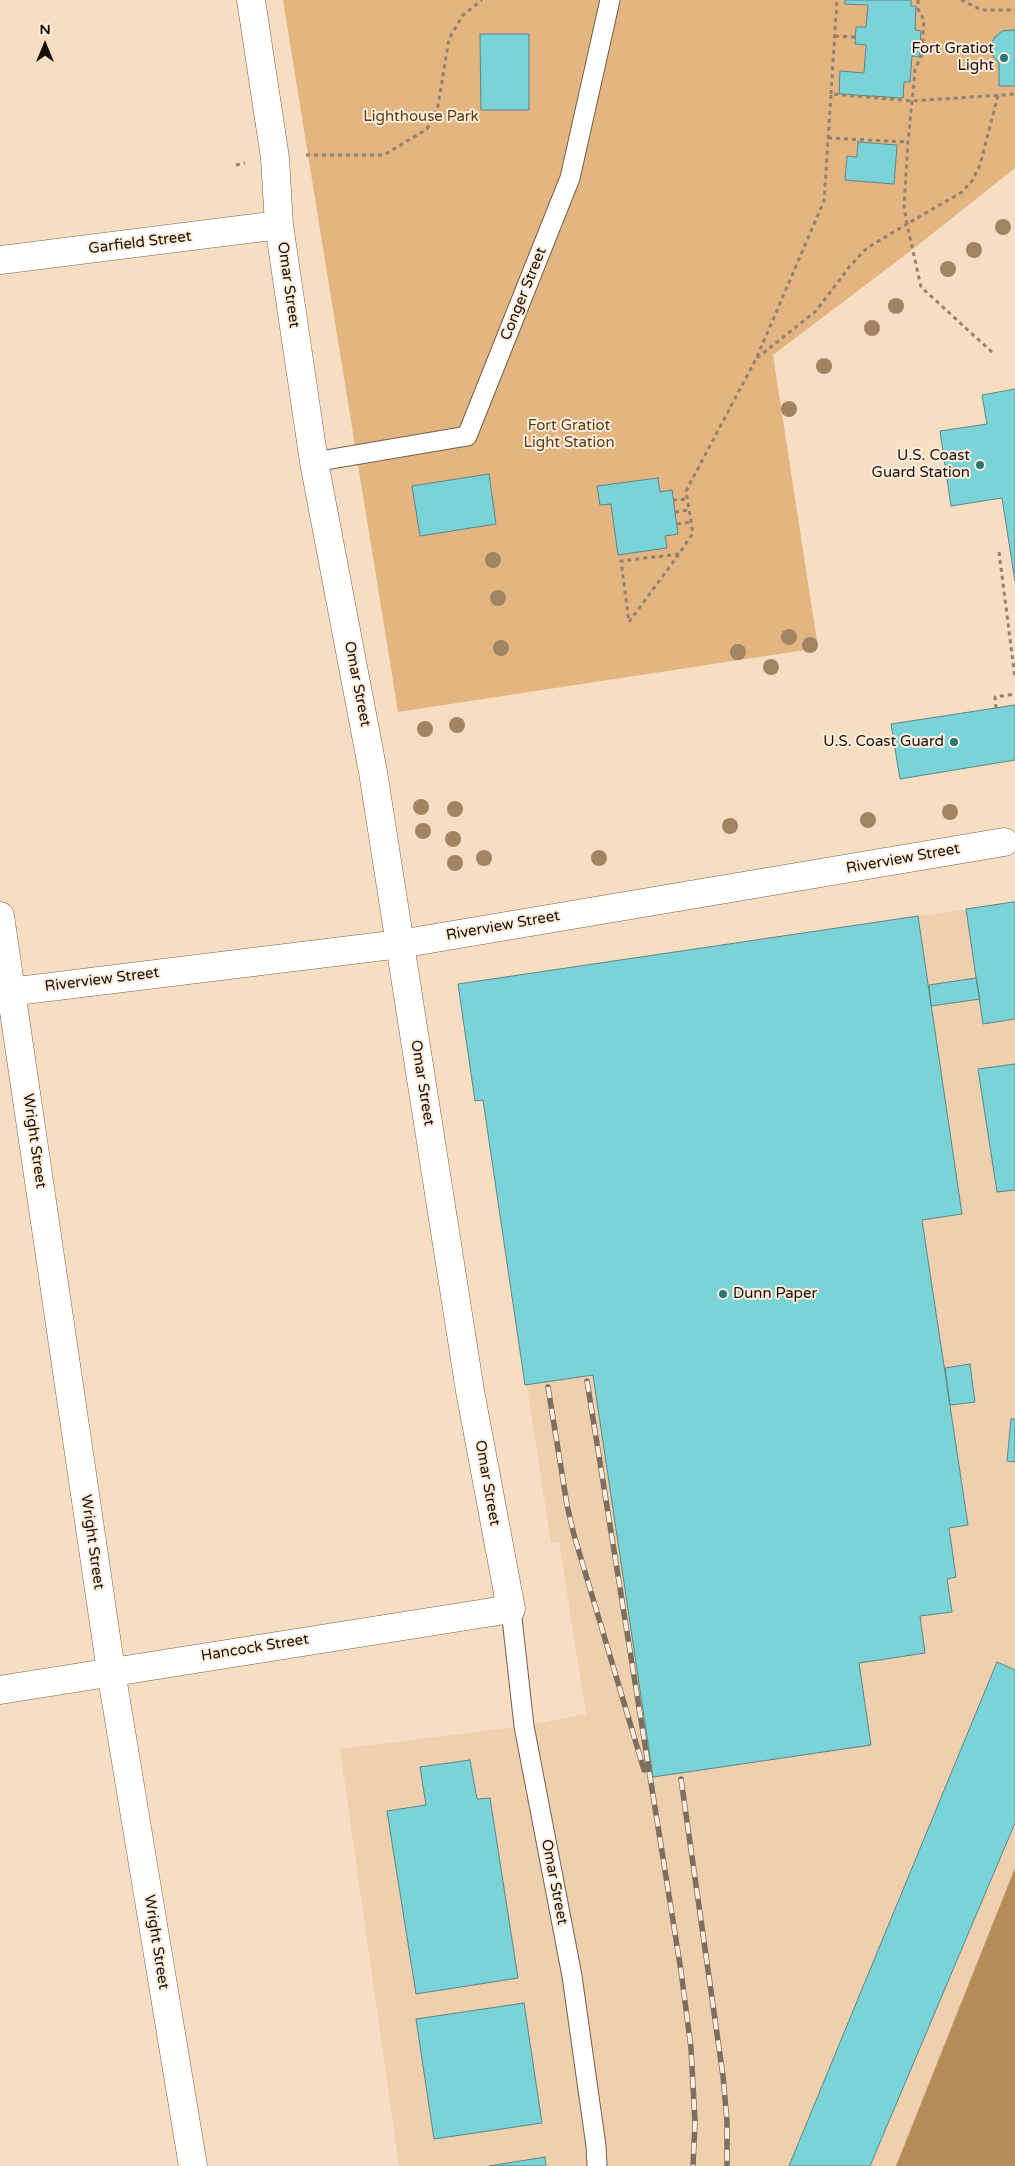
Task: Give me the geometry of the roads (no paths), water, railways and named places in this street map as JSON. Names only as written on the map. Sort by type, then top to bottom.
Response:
[{"type":"street","name":"Omar Street","points":[[251,0],[275,158],[279,226],[314,462],[373,772],[469,1381],[511,1609]]},
{"type":"street","name":"Garfield Street","points":[[0,260],[279,226]]},
{"type":"street","name":"Riverview Street","points":[[6,992],[400,944],[1004,842]]},
{"type":"street","name":"Wright Street","points":[[0,916],[6,992],[111,1671],[193,2166]]},
{"type":"street","name":"Hancock Street","points":[[0,1690],[511,1609]]},
{"type":"lane","name":"Conger Street","points":[[314,462],[467,436],[570,178],[610,0]]},
{"type":"lane","name":"Omar Street","points":[[511,1609],[524,1726],[572,1976],[596,2146],[597,2166]]},
{"type":"railway","points":[[587,1381],[681,1971],[691,2048],[695,2122],[693,2166]]},
{"type":"railway","points":[[548,1387],[567,1505],[574,1535],[644,1770]]},
{"type":"railway","points":[[681,1779],[723,2076],[727,2121],[727,2166]]},
{"type":"place","name":"Fort Gratiot Light","points":[[1004,58]]},
{"type":"place","name":"U.S. Coast Guard Station","points":[[980,465]]},
{"type":"place","name":"U.S. Coast Guard","points":[[954,742]]},
{"type":"place","name":"Dunn Paper","points":[[723,1294]]},
{"type":"park label","name":"Lighthouse Park","points":[[421,117]]},
{"type":"park label","name":"Fort Gratiot Light Station","points":[[569,434]]}]
